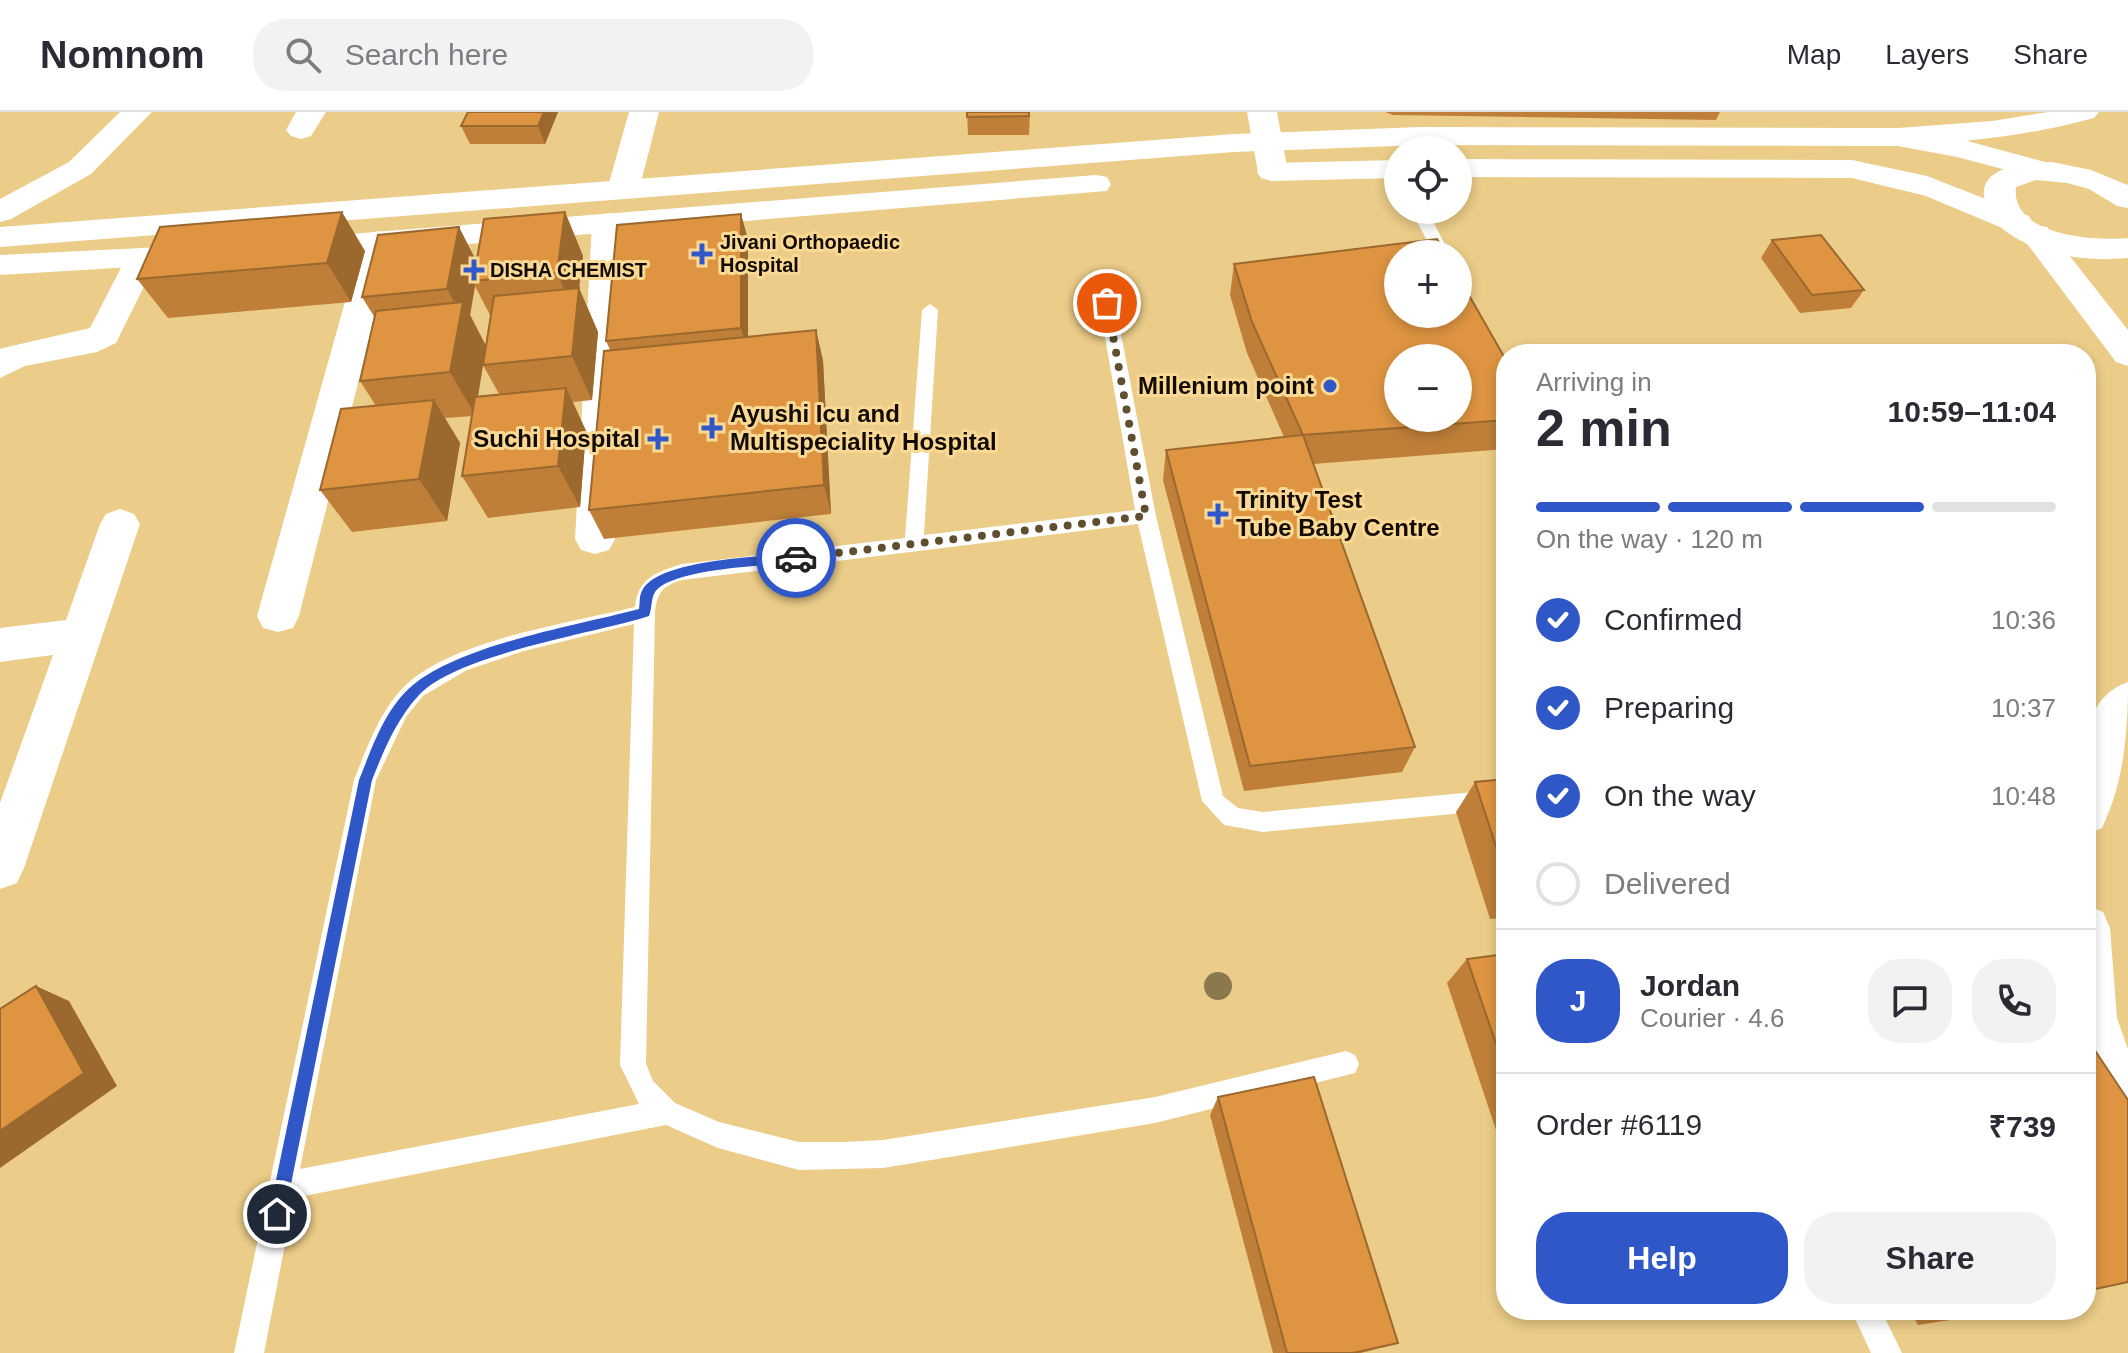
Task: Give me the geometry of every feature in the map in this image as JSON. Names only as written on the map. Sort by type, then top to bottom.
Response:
[{"type":"street","points":[[0,212],[80,168],[137,112]]},
{"type":"street","points":[[623,190],[644,112]]},
{"type":"street","points":[[1262,112],[1271,157]]},
{"type":"street","points":[[0,237],[623,190],[1271,157],[1420,136],[1898,137],[1982,132],[2048,123],[2084,112]]},
{"type":"street","points":[[2096,112],[2078,124],[2041,170],[2022,172],[2008,178],[2000,187],[1999,198],[2005,210],[2027,228],[2128,354]]},
{"type":"street","points":[[1898,137],[1960,148],[2041,170],[2090,179],[2128,199]]},
{"type":"street","points":[[1238,173],[1271,157],[1384,168]]},
{"type":"street","points":[[1472,168],[1852,169],[1897,175],[1976,203],[2082,250],[2128,248]]},
{"type":"street","points":[[267,250],[1128,182]]},
{"type":"street","points":[[595,539],[608,223]]},
{"type":"street","points":[[278,616],[378,241]]},
{"type":"street","points":[[0,265],[236,253]]},
{"type":"street","points":[[0,366],[15,356],[97,340],[104,335],[141,260]]},
{"type":"street","points":[[0,868],[120,524]]},
{"type":"street","points":[[0,645],[82,635]]},
{"type":"street","points":[[2096,743],[2113,716],[2128,700]]},
{"type":"street","points":[[2096,1030],[2128,1127]]},
{"type":"lane","points":[[1107,303],[1146,516],[1213,801],[1232,818],[1263,822],[1496,800]]},
{"type":"lane","points":[[914,543],[930,310]]},
{"type":"lane","points":[[1146,516],[682,572],[660,579],[647,592],[633,1065],[644,1090],[666,1112],[718,1135],[799,1156],[883,1154],[1155,1110],[1346,1064]]},
{"type":"lane","points":[[249,1353],[365,780],[385,730],[416,689],[466,660],[645,613]]},
{"type":"lane","points":[[283,1186],[666,1112]]},
{"type":"lane","points":[[1870,1320],[1887,1353]]},
{"type":"building","points":[[468,112],[544,112],[538,126],[461,126]]},
{"type":"building","points":[[967,112],[1029,112],[1029,116],[967,117]]},
{"type":"building","points":[[342,212],[327,263],[137,279],[160,227]]},
{"type":"building","points":[[565,212],[557,273],[473,281],[484,219]]},
{"type":"building","points":[[741,214],[741,328],[606,341],[617,225]]},
{"type":"building","points":[[459,227],[447,289],[362,297],[378,235]]},
{"type":"building","points":[[1821,235],[1864,290],[1812,295],[1772,240]]},
{"type":"building","points":[[1384,246],[1384,328],[1472,328],[1472,300],[1497,344],[1496,421],[1472,423],[1472,344],[1384,344],[1384,429],[1303,435],[1252,322],[1234,264]]},
{"type":"building","points":[[579,288],[572,356],[483,365],[494,296]]},
{"type":"building","points":[[463,302],[450,372],[360,381],[376,311]]},
{"type":"building","points":[[816,330],[824,485],[589,510],[604,351]]},
{"type":"building","points":[[566,388],[558,466],[462,476],[475,397]]},
{"type":"building","points":[[434,400],[419,479],[320,490],[341,409]]},
{"type":"building","points":[[1303,435],[1415,747],[1250,766],[1166,450]]},
{"type":"building","points":[[1496,780],[1496,846],[1475,782]]},
{"type":"building","points":[[1496,955],[1496,1044],[1467,959]]},
{"type":"building","points":[[36,986],[84,1073],[0,1131],[0,1009]]},
{"type":"building","points":[[2096,1052],[2128,1100],[2128,1282],[2096,1289]]},
{"type":"building","points":[[1314,1077],[1398,1343],[1353,1353],[1287,1353],[1218,1097]]},
{"type":"way so far","points":[[796,558],[1146,516],[1107,303]]},
{"type":"place","name":"Jivani Orthopaedic Hospital","points":[[702,254]]},
{"type":"place","name":"DISHA CHEMIST","points":[[474,270]]},
{"type":"place","name":"Millenium point","points":[[1330,386]]},
{"type":"place","name":"Ayushi Icu and Multispeciality Hospital","points":[[712,428]]},
{"type":"place","name":"Suchi Hospital","points":[[658,439]]},
{"type":"place","name":"Trinity Test Tube Baby Centre","points":[[1218,514]]},
{"type":"route","points":[[277,1214],[365,780],[385,730],[416,689],[466,660],[645,613],[647,592],[660,579],[682,572],[796,558]]}]
